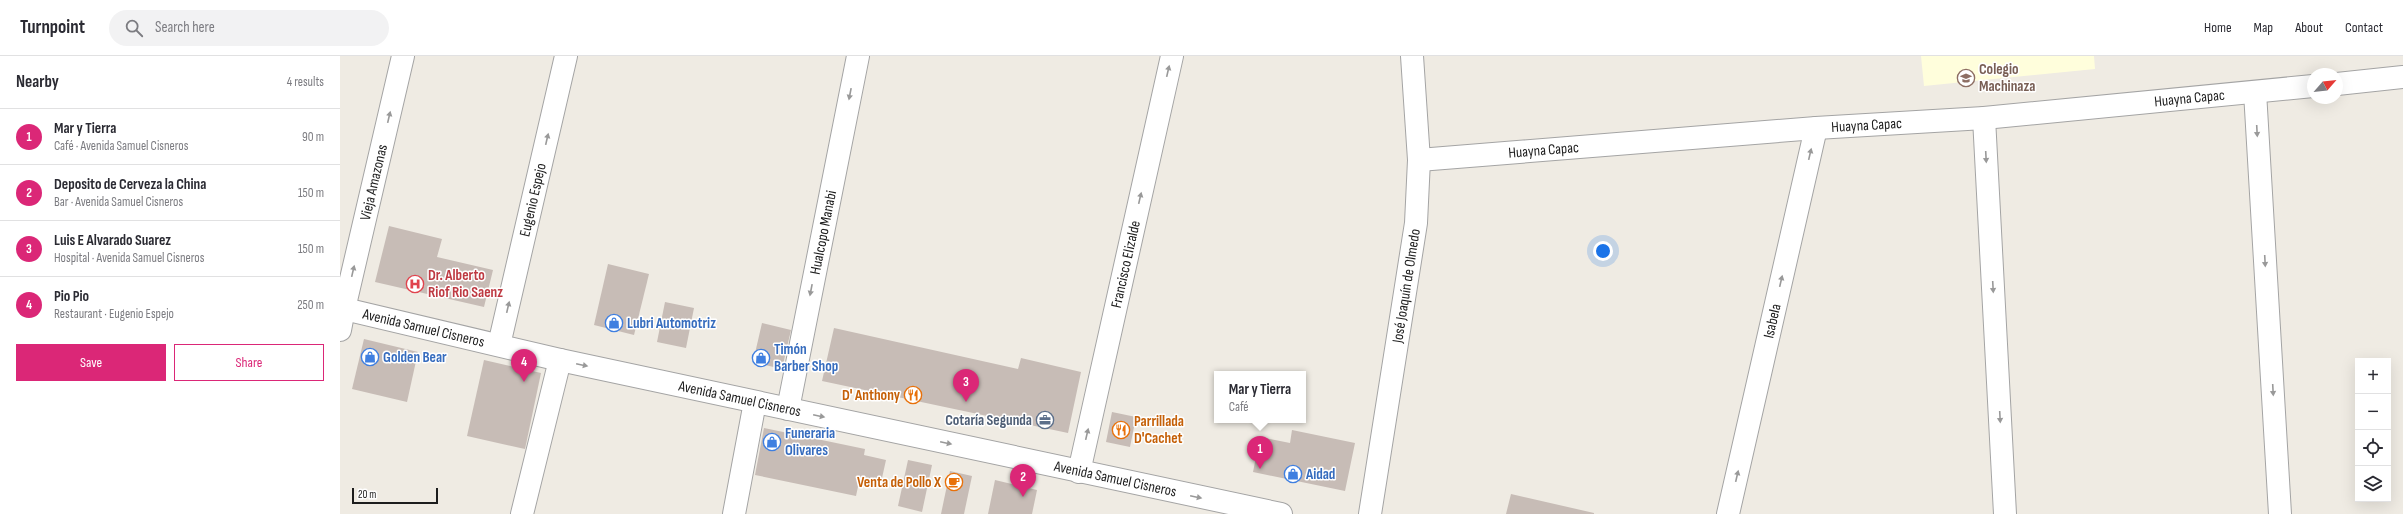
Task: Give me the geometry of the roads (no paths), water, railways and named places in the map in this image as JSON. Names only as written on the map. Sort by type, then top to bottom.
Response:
[{"type":"street","name":"Vieja Amazonas","points":[[341,316],[403,56]]},
{"type":"street","name":"Eugenio Espejo","points":[[499,345],[566,56]]},
{"type":"street","name":"Hualcopo Manabi","points":[[788,409],[858,56]]},
{"type":"street","name":"Francisco Elizalde","points":[[1079,472],[1172,56]]},
{"type":"street","name":"José Joaquín de Olmedo","points":[[1370,514],[1416,223],[1419,160],[1412,56]]},
{"type":"street","points":[[2343,83],[2403,77]]},
{"type":"street","name":"Huayna Capac","points":[[1419,160],[1816,128],[1984,118],[2307,87]]},
{"type":"street","points":[[2255,92],[2280,514]]},
{"type":"street","points":[[1984,118],[2005,514]]},
{"type":"street","name":"Isabela","points":[[1728,514],[1816,128]]},
{"type":"street","name":"Avenida Samuel Cisneros","points":[[341,316],[499,345],[560,360],[1281,514]]},
{"type":"street","points":[[522,514],[560,360]]},
{"type":"street","points":[[734,514],[755,402]]},
{"type":"place","name":"Colegio Machinaza","points":[[1966,78]]},
{"type":"place","name":"Dr. Alberto Riof Rio Saenz","points":[[415,284]]},
{"type":"place","name":"Lubri Automotriz","points":[[614,323]]},
{"type":"place","name":"Golden Bear","points":[[370,357]]},
{"type":"place","name":"Timón Barber Shop","points":[[761,358]]},
{"type":"place","name":"Pio Pio","points":[[524,382]]},
{"type":"place","name":"D' Anthony","points":[[913,395]]},
{"type":"place","name":"Luis E Alvarado Suarez","points":[[966,402]]},
{"type":"place","name":"Cotaría Segunda","points":[[1045,420]]},
{"type":"place","name":"Parrillada D'Cachet","points":[[1121,430]]},
{"type":"place","name":"Funeraria Olivares","points":[[772,442]]},
{"type":"place","name":"Mar y Tierra","points":[[1260,469]]},
{"type":"place","name":"Aidad","points":[[1293,474]]},
{"type":"place","name":"Venta de Pollo X","points":[[954,482]]},
{"type":"place","name":"Deposito de Cerveza la China","points":[[1023,497]]}]
